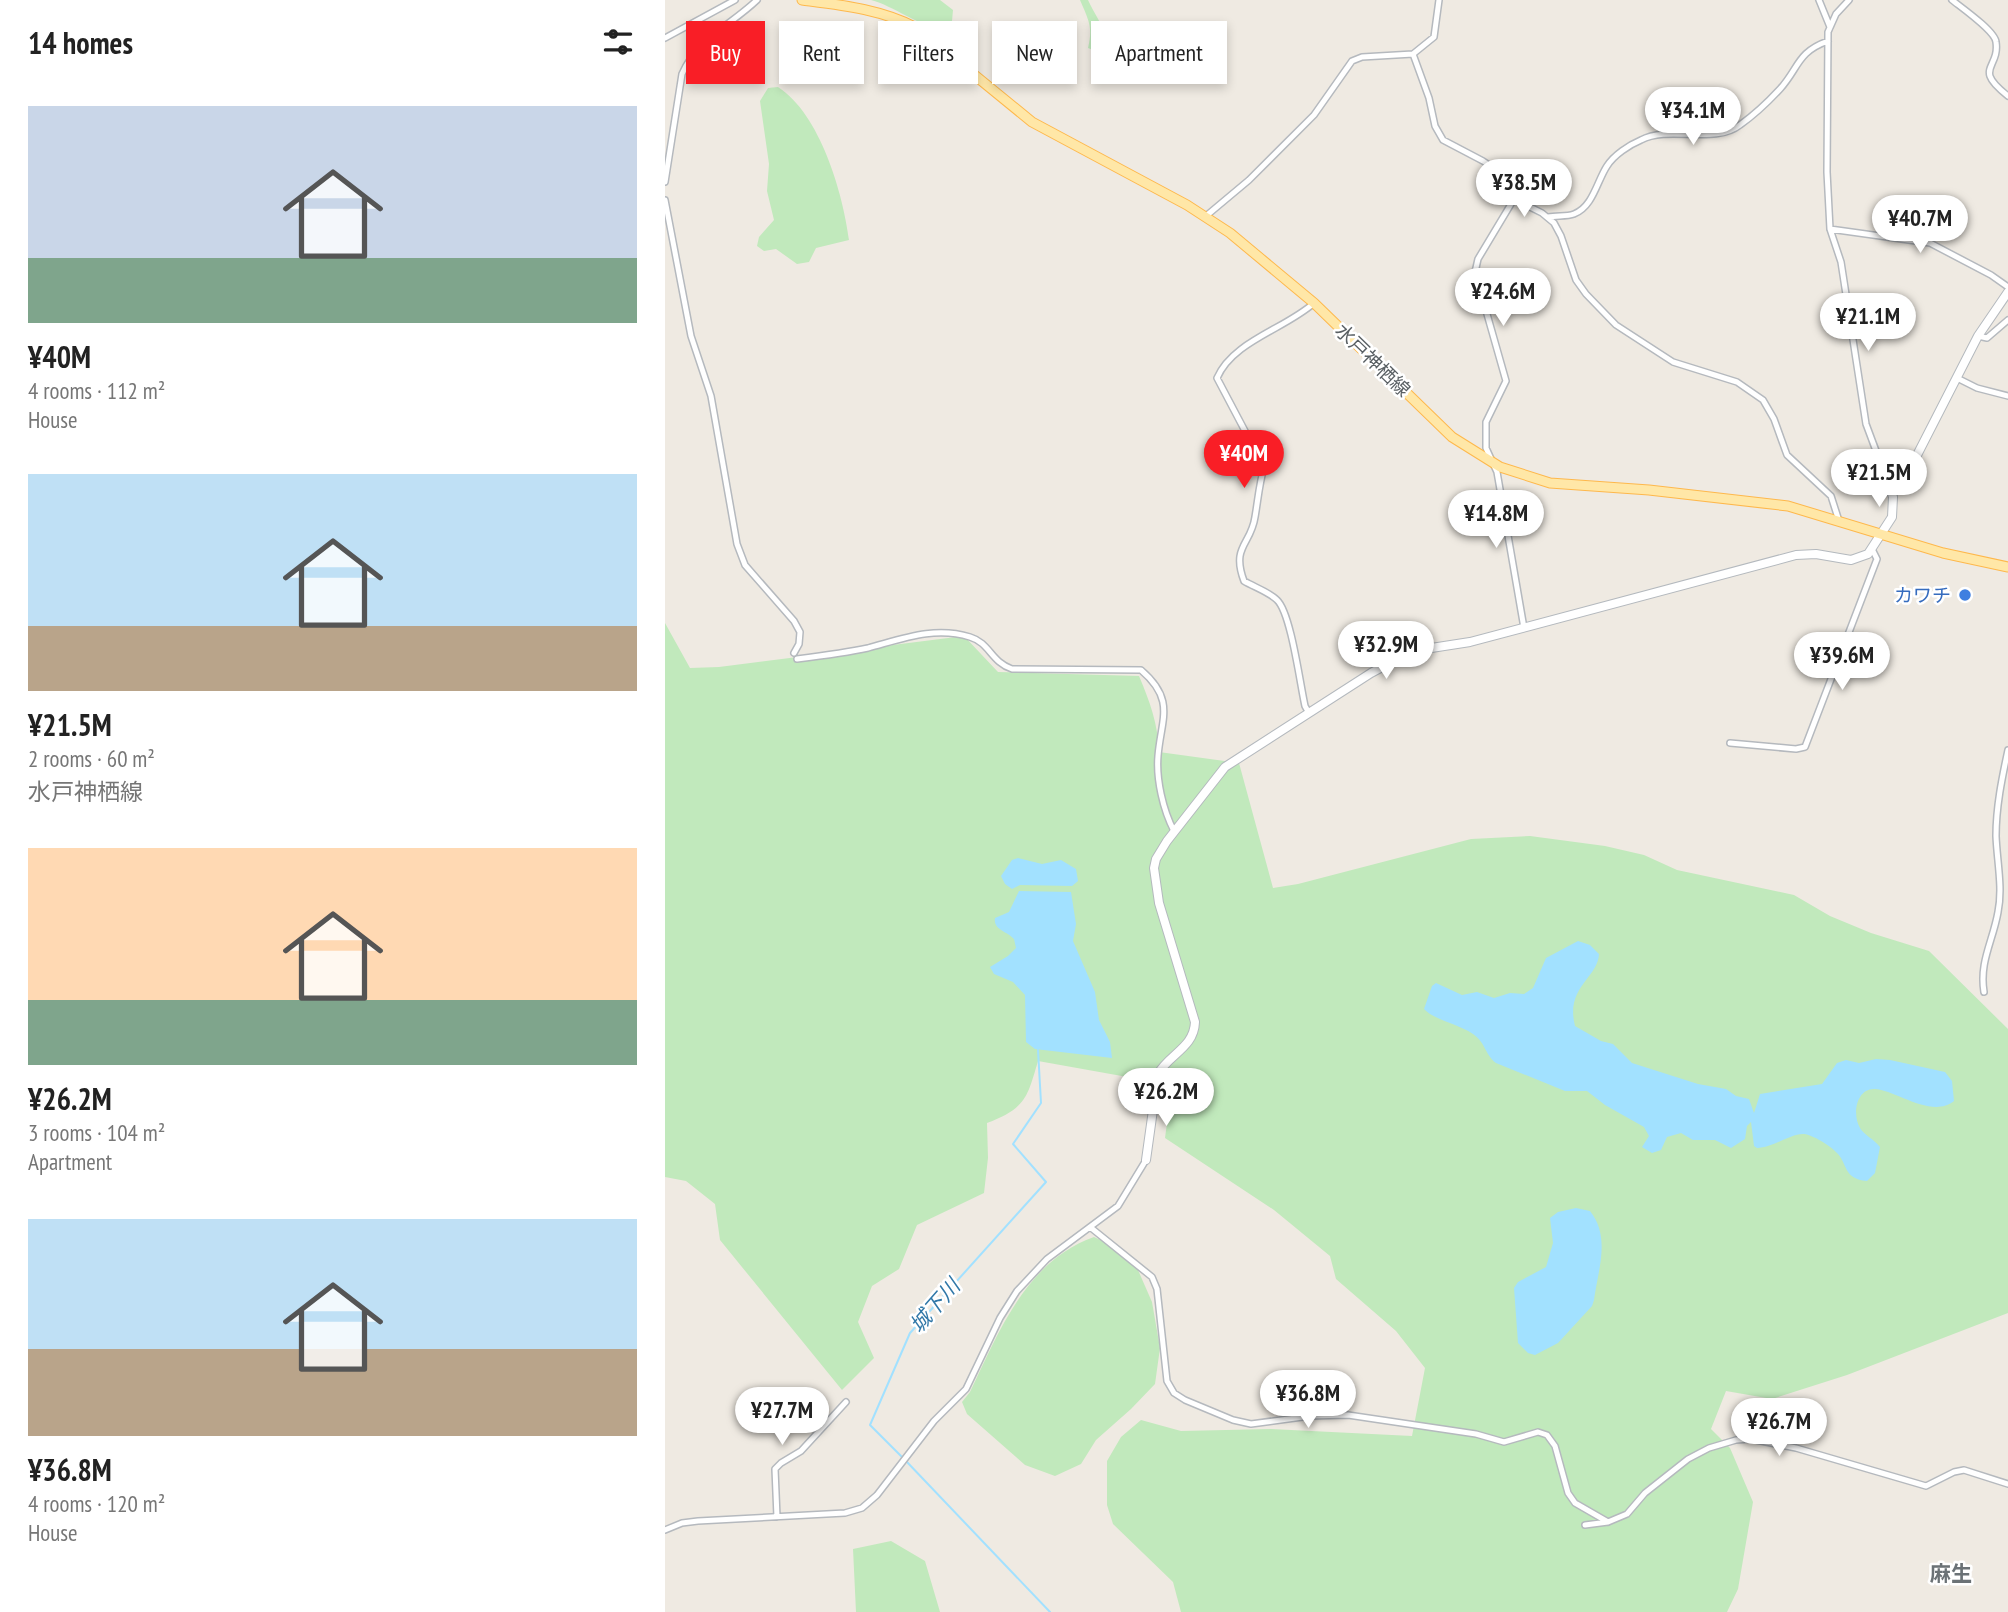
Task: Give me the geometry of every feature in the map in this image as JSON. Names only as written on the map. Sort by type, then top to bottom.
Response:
[{"type":"main road","name":"水戸神栖線","points":[[802,0],[899,18],[917,28],[1031,122],[1206,216],[1314,303],[1452,437],[1493,463],[1550,483],[1789,506],[1882,536],[2008,567]]},
{"type":"street","points":[[665,38],[735,0]]},
{"type":"street","points":[[665,182],[680,82],[687,61],[696,49],[742,15],[757,0]]},
{"type":"street","points":[[1206,216],[1249,180],[1314,115],[1352,61],[1361,57],[1413,54],[1434,37],[1439,0]]},
{"type":"street","points":[[1819,0],[1830,27]]},
{"type":"street","points":[[665,1530],[682,1522],[856,1511],[877,1495],[934,1421],[966,1389],[1000,1318],[1017,1291],[1047,1259],[1126,1197],[1146,1160],[1158,1074],[1162,1067],[1183,1049],[1195,1031],[1193,1013],[1154,877],[1156,859],[1174,831],[1225,767],[1403,655],[1524,628],[1796,555],[1817,554],[1855,560],[1864,557],[1873,549],[1893,510],[1893,497],[1865,424],[1841,262],[1830,229],[1827,172],[1828,41],[1836,14],[1849,0]]},
{"type":"street","points":[[1952,0],[1992,34],[1997,43],[1990,75],[1993,83],[2008,96]]},
{"type":"street","points":[[1548,217],[1571,215],[1581,210],[1595,192],[1612,160],[1642,139],[1655,135],[1723,133],[1738,127],[1779,90],[1801,56],[1828,41]]},
{"type":"street","points":[[1413,54],[1429,99],[1435,126],[1443,140],[1492,167],[1514,199],[1548,217],[1562,236],[1576,280],[1585,294],[1616,325],[1673,362],[1737,382],[1763,400],[1774,419],[1787,455],[1831,496],[1839,522]]},
{"type":"street","points":[[1514,199],[1478,259],[1471,290],[1485,307],[1506,381],[1486,422],[1486,448],[1497,472],[1524,628]]},
{"type":"street","points":[[665,200],[691,336],[711,396],[737,544],[745,565],[794,621],[800,632],[796,656],[867,648],[910,635],[933,632],[970,637],[979,641],[989,649],[996,662],[1012,669],[1141,670],[1150,677],[1166,710],[1158,757],[1167,817],[1174,831]]},
{"type":"street","points":[[1830,229],[1930,243],[1991,275],[2008,289],[1978,336],[1913,463],[1899,478],[1888,483]]},
{"type":"street","points":[[1309,713],[1304,706],[1287,619],[1276,599],[1244,581],[1239,568],[1240,552],[1255,517],[1255,502],[1264,467],[1217,378],[1221,369],[1244,349],[1314,303]]},
{"type":"street","points":[[1978,336],[1987,338],[2008,320]]},
{"type":"street","points":[[1957,378],[1977,388],[2008,396]]},
{"type":"street","points":[[1730,743],[1796,749],[1805,747],[1877,559],[1873,549]]},
{"type":"street","points":[[1984,992],[1981,975],[1983,962],[1999,912],[1996,835],[1998,801],[2008,750]]},
{"type":"street","points":[[1090,1227],[1152,1277],[1157,1289],[1167,1381],[1174,1393],[1185,1400],[1233,1420],[1251,1424],[1310,1416],[1349,1415],[1476,1434],[1504,1442],[1538,1432],[1547,1435],[1555,1446],[1568,1493],[1574,1503],[1608,1522]]},
{"type":"street","points":[[777,1517],[775,1469],[801,1451],[846,1402]]},
{"type":"street","points":[[1585,1525],[1608,1522],[1627,1514],[1645,1493],[1688,1459],[1709,1448],[1736,1440],[1751,1439],[1796,1448],[1926,1486],[1963,1470],[2008,1484]]},
{"type":"green space","points":[[871,0],[940,0],[953,10],[952,21],[917,21]]},
{"type":"green space","points":[[1080,0],[1088,0],[1099,21],[1091,21],[1091,49],[1088,48],[1090,35],[1086,13]]},
{"type":"green space","points":[[778,87],[793,99],[806,116],[827,156],[841,200],[849,240],[816,248],[809,262],[797,264],[776,249],[764,251],[757,246],[759,237],[774,220],[767,191],[769,164],[760,101],[768,88]]},
{"type":"green space","points":[[665,623],[690,668],[719,667],[964,636],[998,672],[1139,676],[1153,713],[1159,752],[1239,763],[1273,888],[1298,884],[1471,839],[1530,836],[1605,846],[1644,855],[1677,870],[1794,895],[1830,916],[1871,933],[1929,951],[2008,1029],[2008,1313],[1847,1375],[1772,1399],[1726,1391],[1711,1429],[1730,1448],[1753,1502],[1738,1589],[1727,1612],[1181,1612],[1173,1582],[1113,1524],[1107,1505],[1107,1461],[1121,1437],[1141,1420],[1181,1431],[1271,1429],[1412,1436],[1425,1368],[1396,1331],[1336,1279],[1330,1256],[1274,1210],[1165,1138],[1172,1085],[1038,1061],[1023,1100],[1010,1112],[987,1123],[988,1158],[984,1193],[917,1225],[899,1269],[872,1286],[858,1322],[874,1358],[842,1390],[720,1240],[715,1204],[686,1181],[665,1177]]},
{"type":"green space","points":[[1094,1237],[1107,1243],[1138,1270],[1152,1302],[1160,1348],[1155,1384],[1096,1440],[1081,1464],[1055,1476],[1025,1465],[967,1414],[962,1402],[970,1392],[1004,1323],[1033,1281],[1050,1263],[1070,1248]]},
{"type":"green space","points":[[891,1541],[925,1561],[940,1612],[856,1612],[853,1549]]},
{"type":"water","points":[[1018,858],[1042,864],[1061,860],[1076,869],[1078,881],[1072,886],[1020,885],[1012,889],[1005,884],[1001,876],[1012,860]]},
{"type":"water","points":[[1019,891],[1071,892],[1076,924],[1073,941],[1095,992],[1099,1020],[1110,1042],[1112,1058],[1035,1049],[1026,1042],[1025,995],[1013,982],[994,974],[990,967],[1016,948],[1014,939],[998,928],[995,918],[1009,912]]},
{"type":"water","points":[[1578,941],[1590,945],[1599,954],[1574,1002],[1575,1026],[1601,1041],[1613,1044],[1632,1063],[1698,1084],[1726,1089],[1736,1096],[1749,1099],[1754,1113],[1760,1094],[1822,1084],[1837,1063],[1846,1060],[1859,1063],[1876,1059],[1890,1060],[1945,1072],[1952,1081],[1954,1101],[1935,1107],[1875,1089],[1864,1093],[1857,1103],[1858,1123],[1880,1147],[1875,1173],[1867,1181],[1859,1180],[1850,1174],[1834,1150],[1808,1135],[1799,1134],[1757,1148],[1754,1146],[1751,1122],[1747,1126],[1745,1139],[1731,1148],[1715,1140],[1693,1140],[1681,1133],[1667,1137],[1661,1150],[1652,1153],[1642,1147],[1649,1136],[1644,1127],[1605,1105],[1587,1091],[1565,1091],[1496,1063],[1473,1034],[1424,1009],[1432,986],[1436,983],[1462,995],[1477,992],[1494,998],[1510,993],[1524,994],[1533,988],[1546,958]]},
{"type":"water","points":[[1576,1208],[1590,1211],[1600,1232],[1602,1243],[1594,1300],[1592,1306],[1558,1343],[1535,1355],[1528,1353],[1518,1343],[1514,1288],[1518,1282],[1546,1267],[1553,1243],[1550,1218],[1558,1212]]},
{"type":"waterway","name":"城下川","points":[[902,1457],[870,1425],[910,1333],[1046,1182],[1013,1144],[1041,1103],[1038,1050]]},
{"type":"waterway","name":"城下川","points":[[906,1461],[1050,1612]]},
{"type":"place","name":"カワチ","points":[[1965,595]]},
{"type":"district","name":"麻生","points":[[1951,1574]]}]
